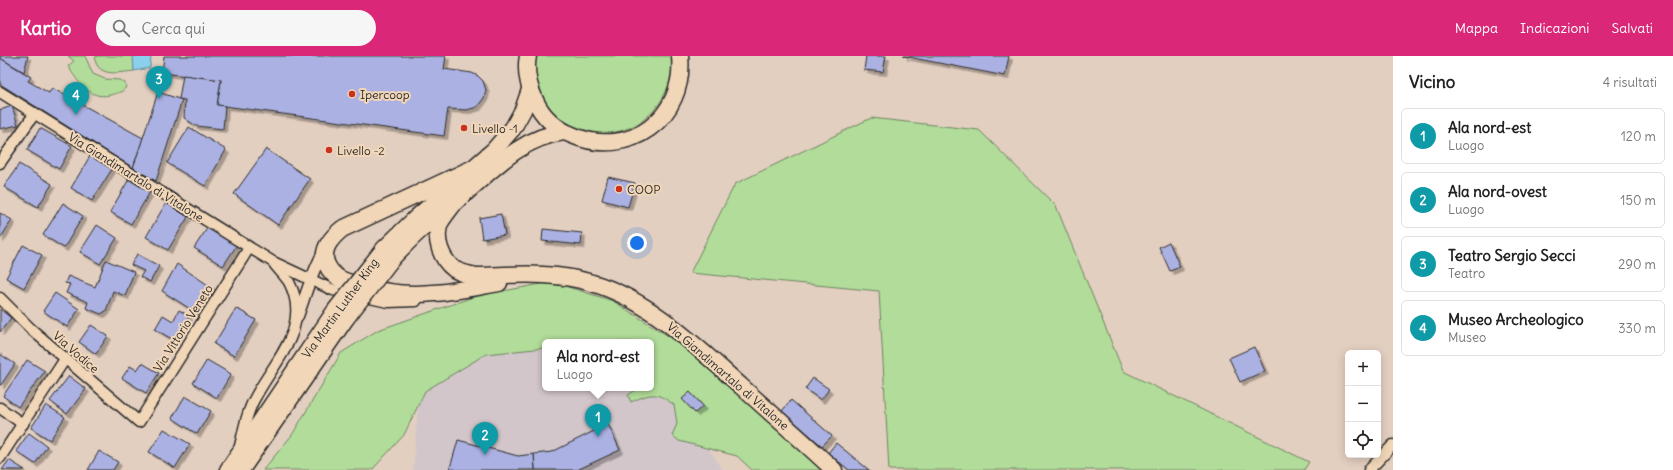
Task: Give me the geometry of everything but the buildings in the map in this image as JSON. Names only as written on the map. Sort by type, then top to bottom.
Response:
[{"type":"main road","points":[[528,56],[526,65],[530,90],[549,121],[564,132],[583,140],[604,143],[625,140],[645,132],[662,118],[674,100],[679,86],[683,61]]},
{"type":"main road","name":"Via Martin Luther King","points":[[235,466],[341,314],[388,253],[416,218],[494,150],[513,128],[523,110],[530,90]]},
{"type":"main road","name":"Via Martin Luther King","points":[[388,253],[455,202],[505,158],[530,142],[553,133],[564,132]]},
{"type":"main road","points":[[471,170],[342,229],[331,238],[325,249],[325,261],[331,272],[342,280],[396,292],[417,294],[466,289],[500,283],[593,283]]},
{"type":"main road","points":[[455,202],[440,223],[438,236],[440,249],[445,260],[454,269],[465,274],[475,276],[560,276],[593,283]]},
{"type":"main road","name":"Via Giandimartalo di Vitalone","points":[[593,283],[632,300],[658,316],[681,334],[834,470]]},
{"type":"street","name":"Via Giandimartalo di Vitalone","points":[[0,92],[5,98],[36,113],[272,262],[333,290],[388,302],[425,300],[466,289]]},
{"type":"street","points":[[0,163],[36,113]]},
{"type":"street","name":"Via Vittorio Veneto","points":[[139,422],[249,248]]},
{"type":"street","name":"Via Giandimartalo di Vitalone","points":[[235,466],[248,415],[255,397],[290,340],[310,280],[325,249]]},
{"type":"street","name":"Via Giandimartalo di Vitalone","points":[[272,262],[288,281],[296,301],[296,323]]},
{"type":"street","name":"Via Vodice","points":[[0,298],[31,329],[139,422]]},
{"type":"street","points":[[0,458],[65,359]]},
{"type":"street","points":[[0,408],[23,424]]},
{"type":"street","points":[[1369,470],[1393,445]]},
{"type":"shaded area","points":[[542,344],[542,391],[654,391],[654,386],[664,380],[723,470],[413,470],[419,391],[483,351]]},
{"type":"green space","points":[[68,56],[85,56],[93,74],[105,79],[120,80],[125,83],[126,87],[121,92],[103,96],[90,92],[75,78],[68,66],[74,61]]},
{"type":"green space","points":[[96,56],[133,56],[134,71],[114,73],[104,71],[96,64]]},
{"type":"green space","points":[[536,56],[671,56],[672,64],[670,81],[656,107],[642,121],[625,130],[606,133],[587,132],[569,125],[554,113],[542,95],[539,86],[535,71]]},
{"type":"green space","points":[[871,118],[979,130],[1056,206],[1123,371],[1309,462],[1304,470],[889,470],[879,291],[690,273],[735,184]]},
{"type":"green space","points":[[552,282],[613,301],[722,370],[827,470],[752,470],[737,456],[679,441],[672,435],[677,424],[674,405],[662,397],[653,395],[649,395],[631,402],[628,395],[634,391],[654,391],[654,339],[542,339],[542,348],[486,354],[425,391],[404,435],[372,470],[263,470],[292,435],[341,353],[378,330],[476,296]]},
{"type":"water","points":[[133,56],[151,56],[150,68],[134,71]]},
{"type":"place","name":"Ipercoop","points":[[352,94]]},
{"type":"place","name":"Teatro Sergio Secci","points":[[159,99]]},
{"type":"place","name":"Museo Archeologico","points":[[76,115]]},
{"type":"place","name":"Livello -1","points":[[464,128]]},
{"type":"place","name":"Livello -2","points":[[329,150]]},
{"type":"place","name":"COOP","points":[[619,189]]},
{"type":"place","name":"Ala nord-est","points":[[598,437]]},
{"type":"place","name":"Ala nord-ovest","points":[[485,455]]}]
